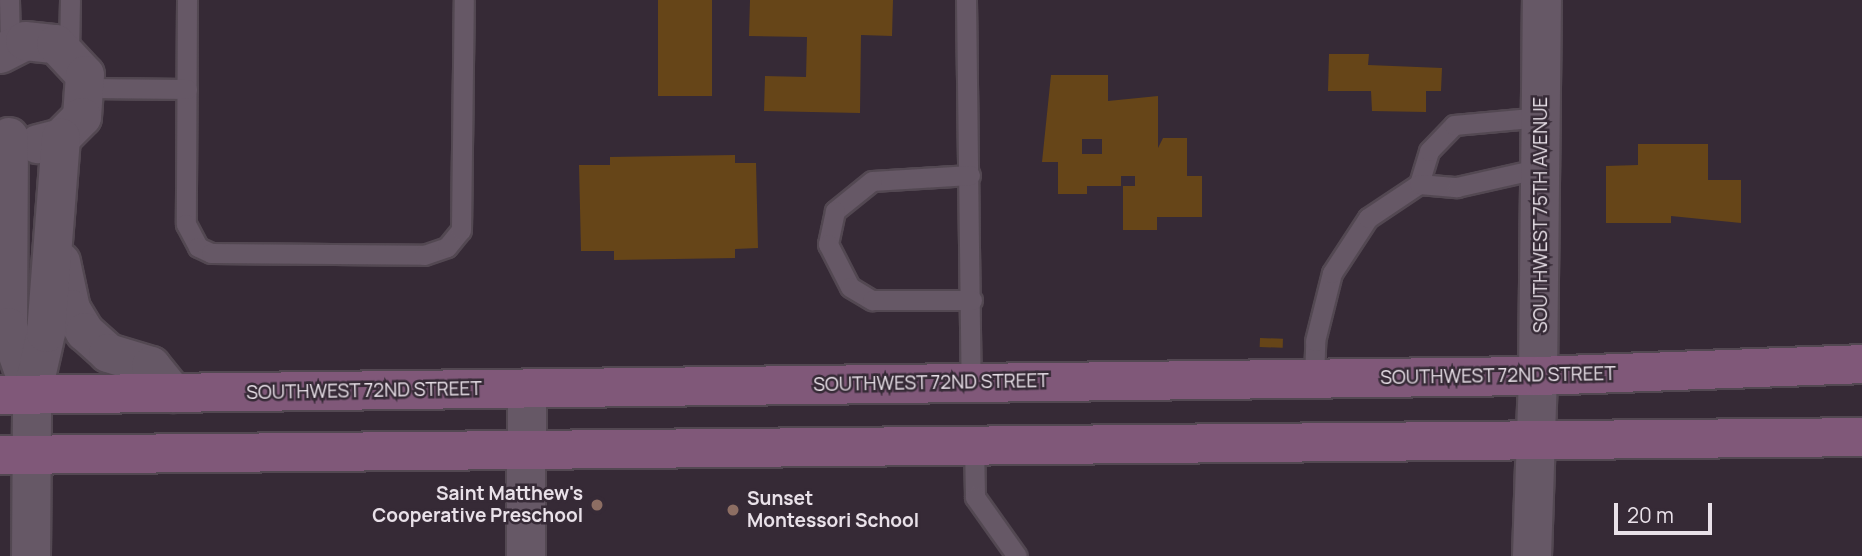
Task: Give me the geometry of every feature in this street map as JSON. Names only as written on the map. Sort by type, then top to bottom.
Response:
[{"type":"main road","name":"SOUTHWEST 72ND STREET","points":[[16,395],[1538,376],[1862,364]]},
{"type":"main road","points":[[971,382],[974,444]]},
{"type":"main road","points":[[15,455],[1534,437],[1862,437]]},
{"type":"street","name":"SOUTHWEST 75TH AVENUE","points":[[1532,556],[1538,376],[1542,0]]},
{"type":"street","points":[[5,51],[40,41],[69,52],[88,88],[82,117],[61,138],[5,150],[8,327],[16,395],[15,455],[31,556]]},
{"type":"street","points":[[16,395],[55,247],[61,138]]},
{"type":"street","points":[[55,247],[71,309],[85,332],[108,353],[151,366],[173,393]]},
{"type":"street","points":[[526,556],[527,390]]},
{"type":"lane","points":[[5,51],[9,0]]},
{"type":"lane","points":[[69,52],[70,0]]},
{"type":"lane","points":[[187,0],[186,224],[204,251],[439,252],[459,236],[462,221],[464,0]]},
{"type":"lane","points":[[966,0],[971,382]]},
{"type":"lane","points":[[88,88],[187,89]]},
{"type":"lane","points":[[1419,184],[1429,151],[1454,124],[1542,117]]},
{"type":"lane","points":[[1314,379],[1320,317],[1340,254],[1368,218],[1419,184],[1457,187],[1541,168]]},
{"type":"lane","points":[[970,175],[872,181],[835,211],[828,244],[850,287],[872,300],[972,300]]},
{"type":"lane","points":[[974,444],[975,497],[1017,556]]},
{"type":"building","points":[[658,0],[712,0],[712,96],[658,96]]},
{"type":"building","points":[[750,0],[893,0],[892,36],[861,35],[860,113],[764,111],[765,76],[806,77],[807,37],[749,36]]},
{"type":"building","points":[[1329,54],[1369,54],[1368,65],[1442,68],[1441,91],[1426,91],[1426,112],[1372,111],[1371,91],[1328,91]]},
{"type":"building","points":[[1051,75],[1108,75],[1108,101],[1158,96],[1158,148],[1163,138],[1187,138],[1187,176],[1202,176],[1202,217],[1157,217],[1157,230],[1123,230],[1123,186],[1135,186],[1135,176],[1121,176],[1121,186],[1087,186],[1087,194],[1058,194],[1058,162],[1042,162]],"holes":[[[1082,139],[1102,139],[1102,154],[1082,154]]]},
{"type":"building","points":[[1638,144],[1708,144],[1708,180],[1741,180],[1741,223],[1671,216],[1671,223],[1606,223],[1606,166],[1638,165]]},
{"type":"building","points":[[735,155],[735,163],[756,163],[758,248],[735,249],[735,258],[614,260],[614,251],[581,251],[579,165],[610,165],[610,157]]},
{"type":"building","points":[[1260,338],[1283,339],[1283,348],[1260,347]]},
{"type":"place","name":"Saint Matthew's Cooperative Preschool","points":[[597,505]]},
{"type":"place","name":"Sunset Montessori School","points":[[733,510]]}]
